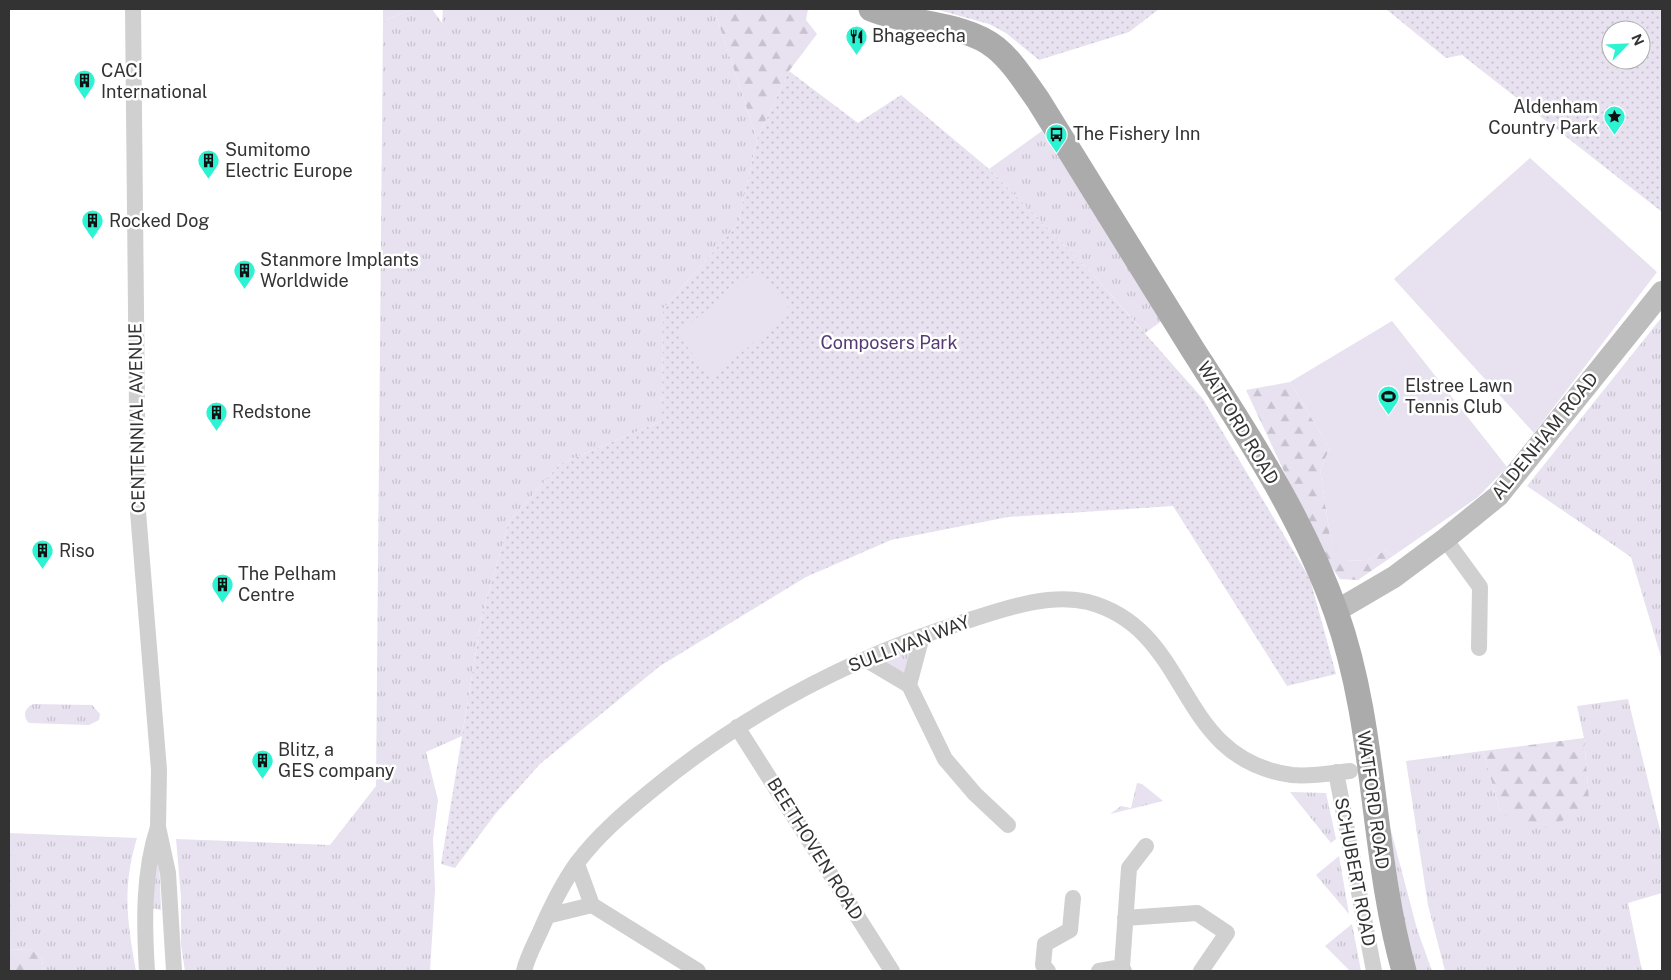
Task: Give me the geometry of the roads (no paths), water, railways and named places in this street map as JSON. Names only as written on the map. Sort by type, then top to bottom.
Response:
[{"type":"main road","name":"WATFORD ROAD","points":[[871,9],[978,38],[995,48],[1019,73],[1260,455],[1309,544],[1336,611],[1356,687],[1385,883],[1395,939],[1404,971]]},
{"type":"street","name":"CENTENNIAL AVENUE","points":[[133,9],[138,512],[159,770],[158,827],[168,873],[174,971]]},
{"type":"street","name":"ALDENHAM ROAD","points":[[1336,611],[1394,577],[1498,496],[1662,292]]},
{"type":"street","points":[[1445,539],[1480,586],[1479,648]]},
{"type":"street","name":"SULLIVAN WAY","points":[[524,971],[546,916],[577,864],[605,830],[678,768],[737,727],[795,694],[865,659],[922,636],[987,615],[1045,601],[1065,599],[1105,607],[1126,617],[1147,635],[1164,657],[1204,724],[1220,742],[1243,759],[1265,769],[1295,775],[1343,772]]},
{"type":"street","points":[[909,685],[922,636]]},
{"type":"street","points":[[865,659],[909,685],[945,759],[975,794],[1008,825]]},
{"type":"street","name":"BEETHOVEN ROAD","points":[[737,727],[892,971]]},
{"type":"street","name":"SCHUBERT ROAD","points":[[1343,772],[1374,971]]},
{"type":"street","name":"CENTENNIAL AVENUE","points":[[147,971],[148,876],[152,847],[158,827]]},
{"type":"street","points":[[1099,971],[1123,969],[1129,868],[1146,846]]},
{"type":"street","points":[[577,864],[592,904],[698,971]]},
{"type":"street","points":[[1048,971],[1043,965],[1045,944],[1070,930],[1073,898]]},
{"type":"street","points":[[546,916],[592,904]]},
{"type":"street","points":[[1125,918],[1197,913],[1212,921],[1227,932],[1201,971]]},
{"type":"place","name":"Bhageecha","points":[[856,55]]},
{"type":"place","name":"CACI International","points":[[85,100]]},
{"type":"place","name":"Aldenham Country Park","points":[[1614,136]]},
{"type":"place","name":"The Fishery Inn","points":[[1057,153]]},
{"type":"place","name":"Sumitomo Electric Europe","points":[[209,179]]},
{"type":"place","name":"Rocked Dog","points":[[93,240]]},
{"type":"place","name":"Stanmore Implants Worldwide","points":[[244,289]]},
{"type":"place","name":"Elstree Lawn Tennis Club","points":[[1389,415]]},
{"type":"place","name":"Redstone","points":[[216,431]]},
{"type":"place","name":"Riso","points":[[43,570]]},
{"type":"place","name":"The Pelham Centre","points":[[222,603]]},
{"type":"place","name":"Blitz, a GES company","points":[[262,779]]},
{"type":"park label","name":"Composers Park","points":[[889,343]]}]
